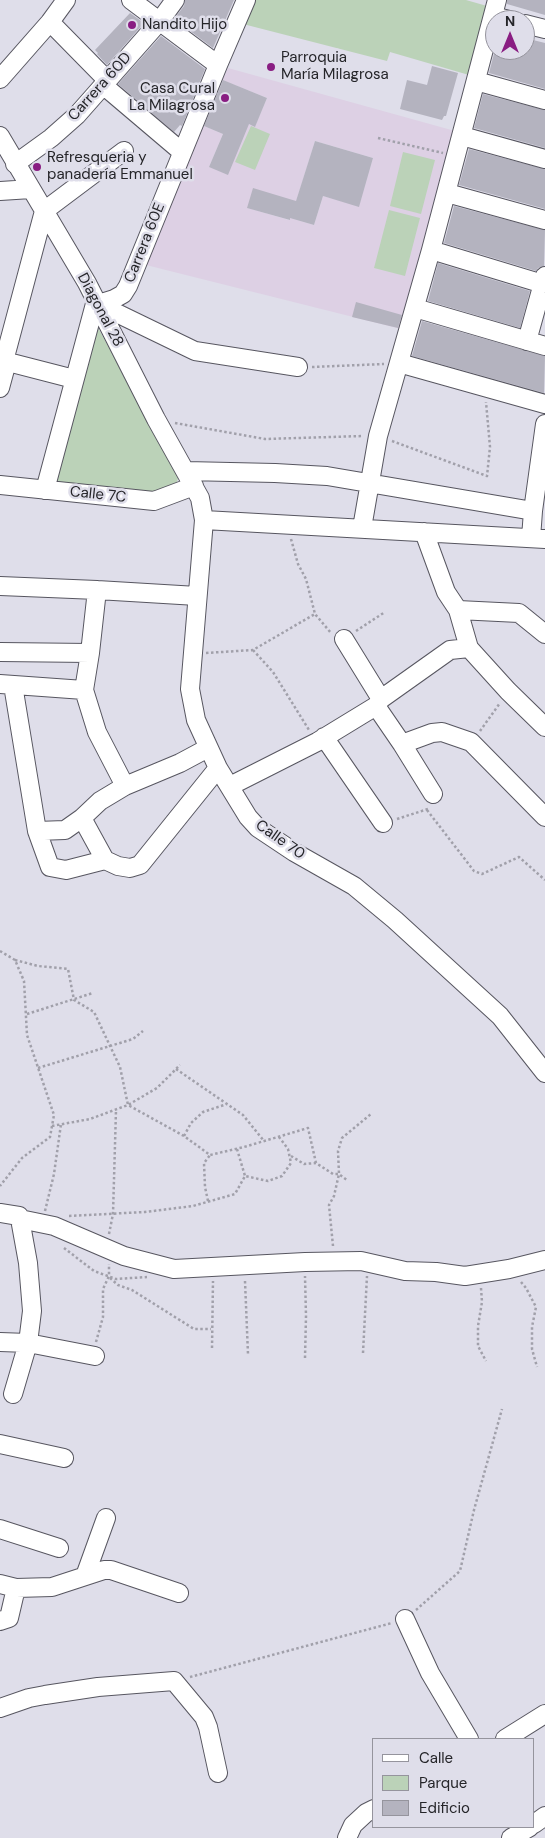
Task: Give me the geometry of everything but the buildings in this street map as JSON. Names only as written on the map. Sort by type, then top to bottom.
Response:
[{"type":"street","points":[[0,78],[50,22],[66,0]]},
{"type":"street","points":[[131,0],[218,65]]},
{"type":"street","name":"Carrera 60D","points":[[15,164],[77,115],[159,22],[175,0]]},
{"type":"street","name":"Carrera 60E","points":[[97,302],[114,299],[123,294],[128,286],[246,0]]},
{"type":"street","points":[[50,22],[105,82],[182,152]]},
{"type":"street","points":[[362,528],[378,436],[485,54]]},
{"type":"street","points":[[476,81],[545,100]]},
{"type":"street","name":"Diagonal 28","points":[[0,136],[97,302],[156,419],[190,479]]},
{"type":"street","points":[[462,136],[545,159]]},
{"type":"street","points":[[0,388],[4,361],[44,211],[124,151]]},
{"type":"street","points":[[0,190],[31,189]]},
{"type":"street","points":[[447,193],[545,220]]},
{"type":"street","points":[[431,250],[544,280],[527,340]]},
{"type":"street","points":[[45,490],[97,302],[195,351],[298,367]]},
{"type":"street","points":[[415,308],[545,346]]},
{"type":"street","points":[[4,361],[74,380]]},
{"type":"street","points":[[399,364],[545,404]]},
{"type":"street","points":[[204,520],[538,539],[533,512],[545,424]]},
{"type":"street","points":[[190,479],[293,474],[327,476],[533,512]]},
{"type":"street","name":"Calle 7C","points":[[0,485],[154,501],[190,479]]},
{"type":"street","name":"Calle 70","points":[[190,479],[202,507],[204,520],[190,689],[196,720],[218,768],[248,817],[258,828],[294,852],[354,886],[395,920],[500,1016],[545,1073]]},
{"type":"street","points":[[424,532],[446,592],[458,610],[469,648],[508,692],[545,727]]},
{"type":"street","points":[[0,586],[197,596]]},
{"type":"street","points":[[97,590],[84,690],[97,732],[125,786]]},
{"type":"street","points":[[458,610],[519,612],[545,634]]},
{"type":"street","points":[[344,639],[402,744],[430,802]]},
{"type":"street","points":[[230,786],[320,740],[378,703],[450,650],[469,648]]},
{"type":"street","points":[[0,652],[90,652]]},
{"type":"street","points":[[84,690],[6,684],[37,831],[50,867],[66,870],[105,860]]},
{"type":"street","points":[[402,744],[442,732],[471,742],[545,817]]},
{"type":"street","points":[[320,740],[382,823]]},
{"type":"street","points":[[37,831],[65,830],[82,818],[100,801],[125,786],[180,763],[208,748]]},
{"type":"street","points":[[82,818],[105,860],[118,866],[130,868],[140,866],[218,768]]},
{"type":"street","points":[[0,1213],[19,1216],[20,1219],[54,1226],[124,1256],[174,1269],[334,1261],[368,1262],[405,1271],[436,1272],[465,1276],[509,1269],[545,1260]]},
{"type":"street","points":[[13,1394],[28,1343],[32,1311],[28,1262],[20,1219]]},
{"type":"street","points":[[0,1342],[28,1343],[95,1356]]},
{"type":"street","points":[[0,1444],[64,1458]]},
{"type":"street","points":[[85,1576],[106,1518]]},
{"type":"street","points":[[0,1529],[60,1548]]},
{"type":"street","points":[[0,1621],[9,1618],[8,1586],[52,1587],[104,1570],[111,1570],[179,1593]]},
{"type":"street","points":[[405,1619],[430,1673],[468,1738]]},
{"type":"street","points":[[0,1708],[29,1698],[45,1695],[98,1687],[174,1681],[204,1717],[218,1773]]},
{"type":"street","points":[[506,1738],[545,1714]]},
{"type":"street","points":[[347,1838],[353,1825],[372,1810]]},
{"type":"path","points":[[378,138],[443,153]]},
{"type":"path","points":[[298,367],[399,364]]},
{"type":"path","points":[[156,419],[265,439],[378,436],[487,476],[490,447],[485,388]]},
{"type":"path","points":[[287,525],[298,564],[306,579],[315,614],[330,633],[344,639],[385,612]]},
{"type":"path","points":[[192,654],[253,650],[315,614]]},
{"type":"path","points":[[253,650],[273,672],[320,740]]},
{"type":"path","points":[[471,742],[487,723],[508,692]]},
{"type":"path","points":[[382,823],[430,802],[474,871],[482,874],[519,857],[545,880]]},
{"type":"path","points":[[0,952],[15,960],[38,966],[68,969],[74,1000],[94,1012],[120,1067],[128,1105],[184,1136],[210,1155]]},
{"type":"path","points":[[0,1186],[22,1158],[50,1137],[54,1114],[27,1035],[24,981],[15,960]]},
{"type":"path","points":[[27,1014],[93,993]]},
{"type":"path","points":[[38,1068],[133,1039],[143,1031]]},
{"type":"path","points":[[52,1126],[90,1119],[128,1105],[157,1088],[180,1065]]},
{"type":"path","points":[[176,1070],[196,1081],[243,1114],[264,1141]]},
{"type":"path","points":[[184,1136],[191,1123],[203,1112],[227,1104]]},
{"type":"path","points":[[95,1356],[97,1336],[102,1317],[102,1289],[109,1276],[109,1230],[113,1214],[116,1110]]},
{"type":"path","points":[[334,1261],[329,1205],[334,1196],[339,1174],[338,1151],[342,1138],[371,1114]]},
{"type":"path","points":[[42,1223],[54,1174],[61,1124]]},
{"type":"path","points":[[208,1201],[204,1163],[210,1155],[308,1128],[316,1163]]},
{"type":"path","points":[[245,1176],[268,1181],[282,1176],[292,1163],[288,1149],[279,1137]]},
{"type":"path","points":[[64,1216],[113,1214],[193,1206],[235,1194],[245,1176],[237,1149]]},
{"type":"path","points":[[290,1156],[304,1164],[316,1163],[347,1180]]},
{"type":"path","points":[[304,1358],[306,1316],[305,1262]]},
{"type":"path","points":[[364,1353],[368,1262]]},
{"type":"path","points":[[244,1265],[248,1354]]},
{"type":"path","points":[[212,1348],[213,1267]]},
{"type":"path","points":[[509,1269],[526,1288],[536,1307],[532,1327],[532,1349],[537,1368]]},
{"type":"path","points":[[479,1274],[482,1302],[478,1326],[478,1346],[486,1361]]},
{"type":"path","points":[[109,1276],[118,1285],[132,1290],[194,1329],[211,1329]]},
{"type":"path","points":[[174,1681],[329,1641],[405,1619],[460,1571],[474,1510],[502,1409]]},
{"type":"shaded area","points":[[228,68],[455,131],[401,329],[142,264],[218,78],[224,76]],"holes":[[[222,80],[267,98],[255,126],[249,124],[209,167],[223,134],[204,126]],[[315,141],[373,158],[359,206],[323,196],[314,225],[291,218]],[[295,201],[289,220],[248,208]]]},
{"type":"green space","points":[[253,0],[466,0],[487,6],[469,75],[390,52],[387,61],[243,24]]},
{"type":"green space","points":[[251,126],[270,134],[255,170],[235,162]]},
{"type":"green space","points":[[403,152],[435,160],[421,214],[390,206]]},
{"type":"green space","points":[[389,210],[420,218],[405,276],[374,268]]},
{"type":"green space","points":[[97,326],[179,474],[176,486],[153,493],[54,484]]},
{"type":"place","name":"Nandito Hijo","points":[[132,25]]},
{"type":"place","name":"Parroquia María Milagrosa","points":[[271,67]]},
{"type":"place","name":"Casa Cural La Milagrosa","points":[[225,98]]},
{"type":"place","name":"Refresqueria y panadería Emmanuel","points":[[37,167]]}]
